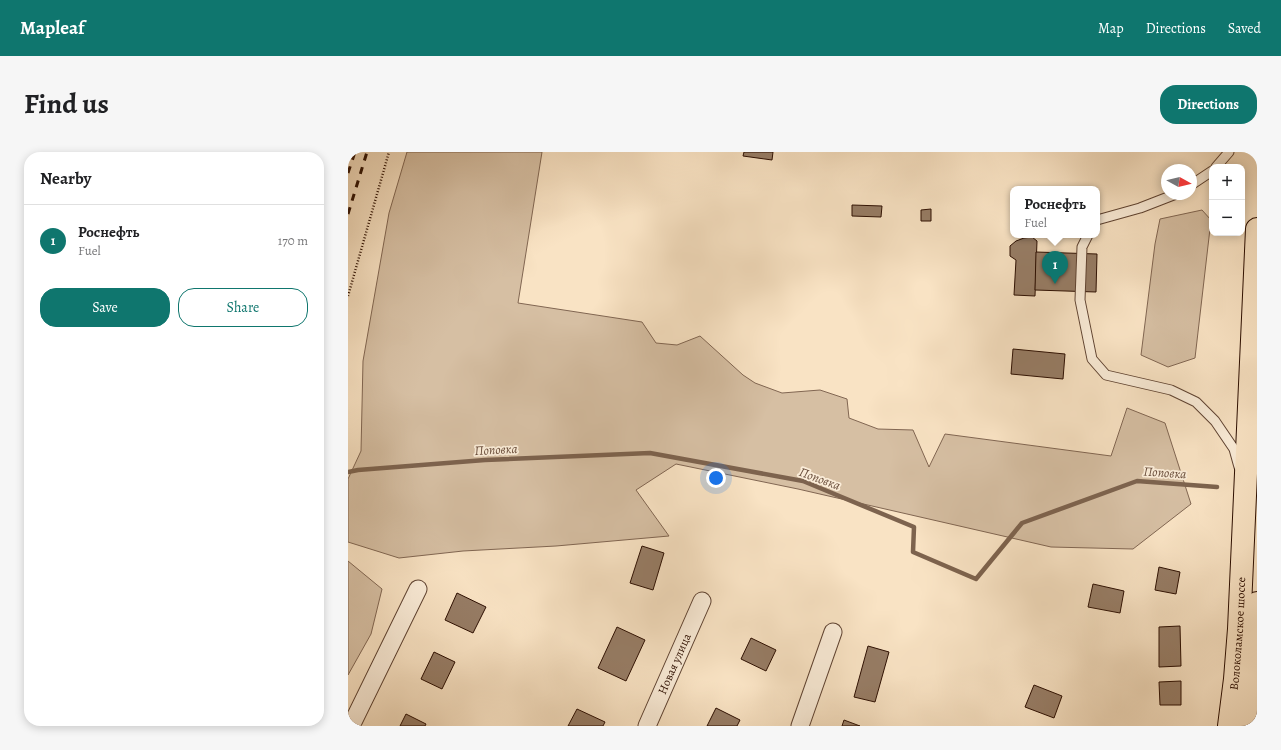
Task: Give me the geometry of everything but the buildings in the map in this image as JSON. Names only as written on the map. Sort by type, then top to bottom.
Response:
[{"type":"main road","name":"Волоколамское шоссе","points":[[1229,726],[1239,629],[1257,229]]},
{"type":"main road","name":"Волоколамское шоссе","points":[[1246,726],[1254,681],[1257,603]]},
{"type":"street","points":[[351,726],[418,589]]},
{"type":"street","name":"Новая улица","points":[[647,726],[702,601]]},
{"type":"street","points":[[800,726],[833,632]]},
{"type":"lane","points":[[1219,164],[1229,152]]},
{"type":"lane","points":[[1197,182],[1209,173]]},
{"type":"lane","points":[[1100,219],[1140,208],[1161,200]]},
{"type":"lane","points":[[1086,238],[1082,247],[1080,300],[1092,359],[1106,375],[1171,390],[1196,402],[1215,421],[1234,449],[1245,487]]},
{"type":"path","points":[[348,296],[389,152]]},
{"type":"shaded area","points":[[407,152],[542,152],[518,303],[642,322],[656,343],[677,345],[700,336],[743,375],[755,383],[782,393],[820,390],[847,399],[849,418],[878,429],[913,430],[929,467],[945,434],[1111,456],[1127,408],[1165,423],[1191,504],[1133,549],[1051,547],[798,489],[676,464],[636,490],[669,536],[556,546],[463,551],[399,558],[348,542],[348,479],[361,451],[363,361],[389,213]]},
{"type":"shaded area","points":[[1202,210],[1209,218],[1209,236],[1195,358],[1168,367],[1141,355],[1155,244],[1160,219]]},
{"type":"shaded area","points":[[348,561],[382,589],[371,634],[348,675]]},
{"type":"waterway","name":"Поповка","points":[[348,472],[485,460],[650,453],[803,481],[914,527],[913,552],[976,579],[1022,523],[1137,481],[1217,487]]},
{"type":"railway","points":[[348,173],[355,152]]},
{"type":"railway","points":[[348,214],[367,152]]},
{"type":"place","name":"Роснефть","points":[[1055,284]]}]
